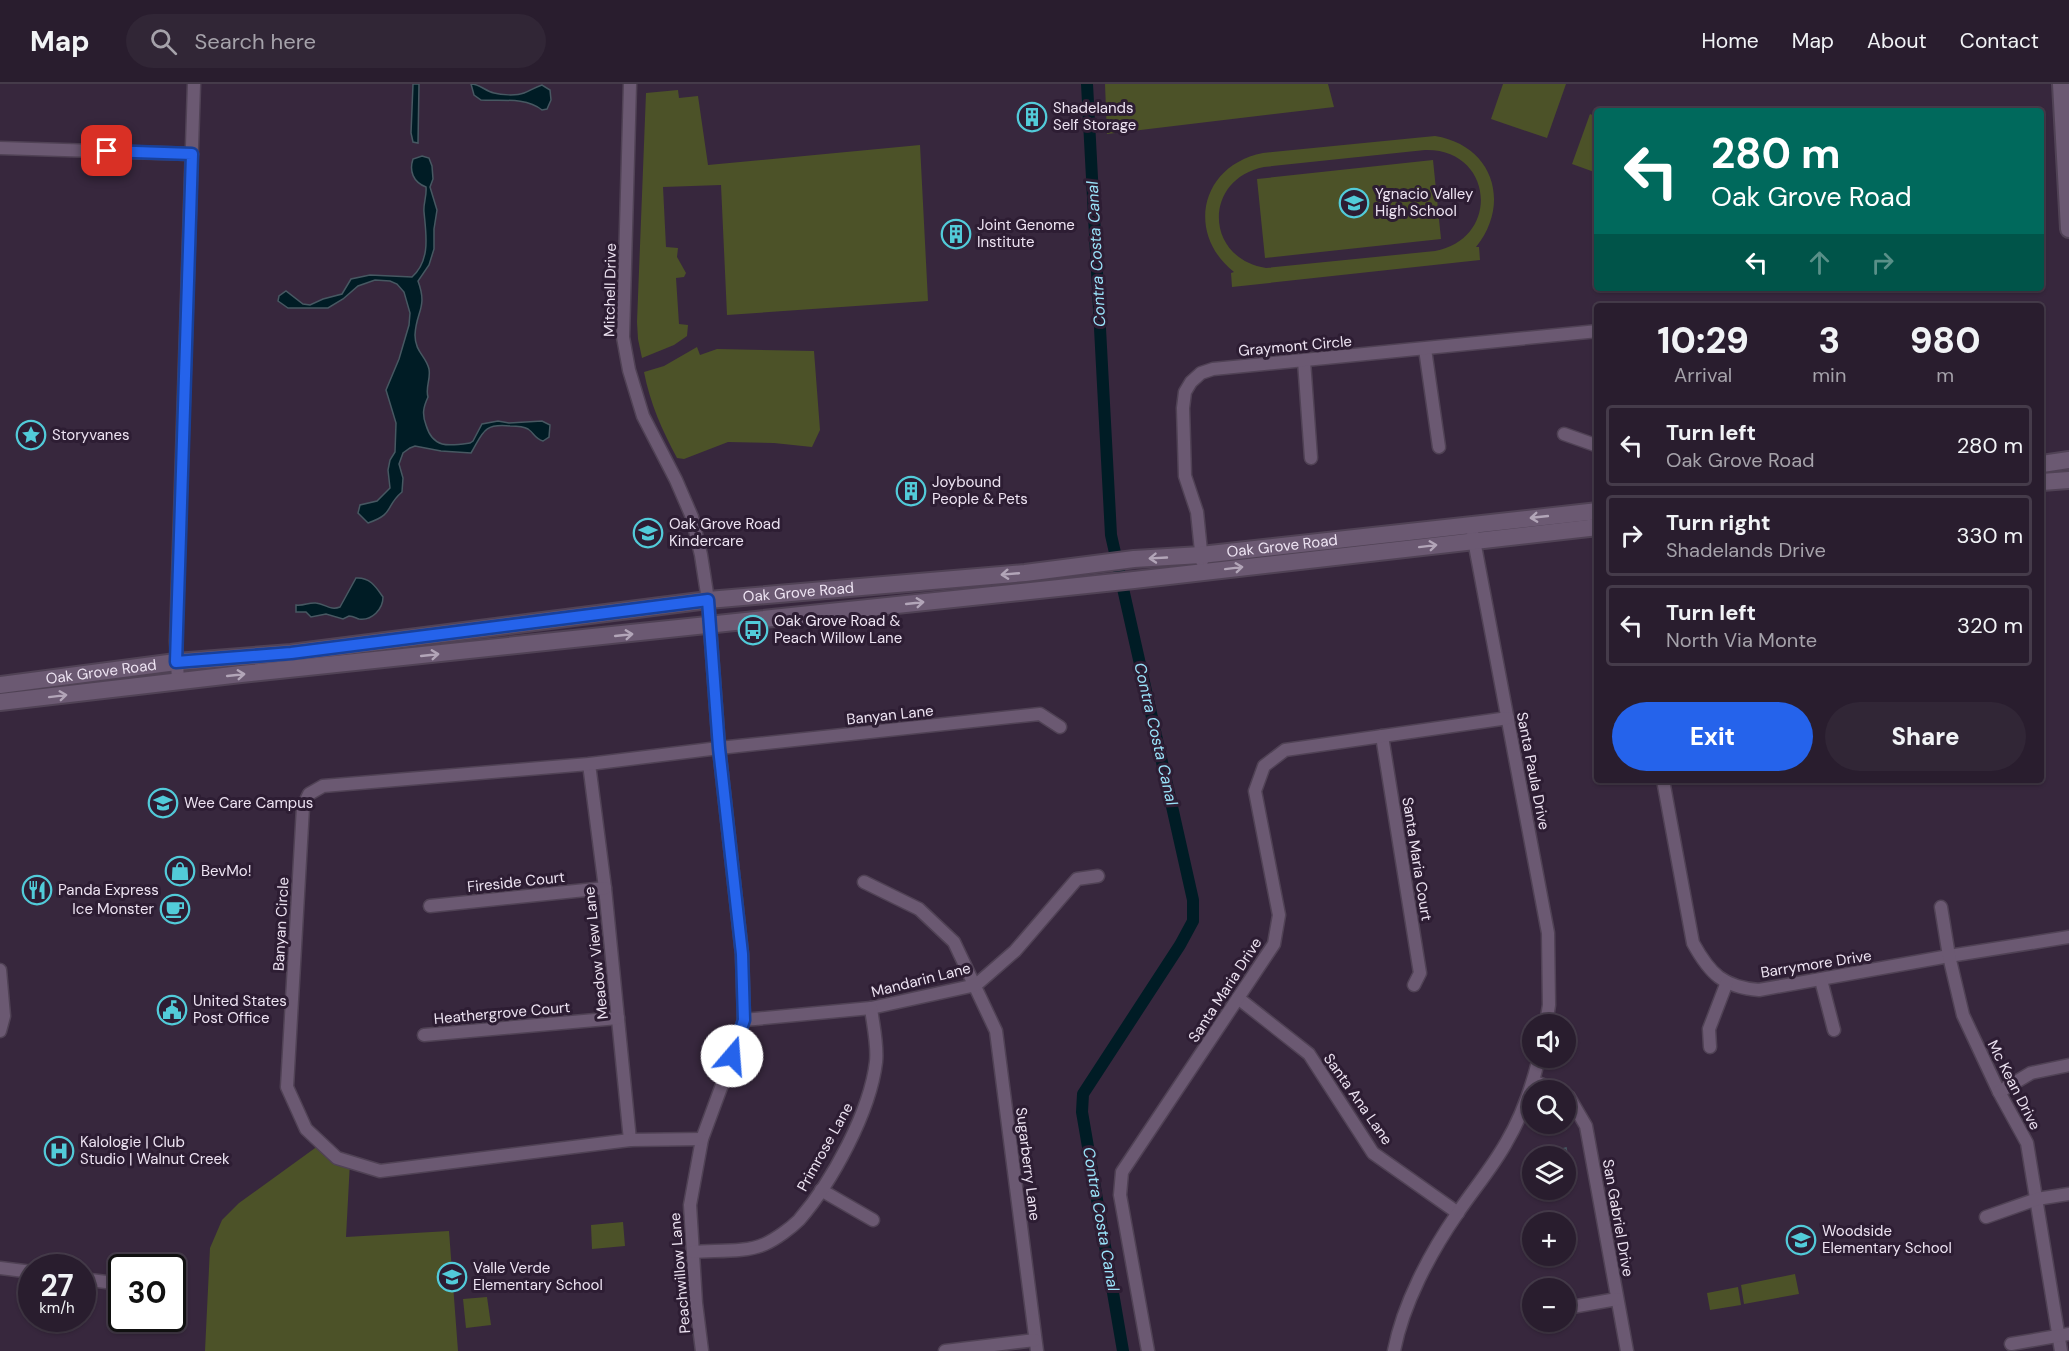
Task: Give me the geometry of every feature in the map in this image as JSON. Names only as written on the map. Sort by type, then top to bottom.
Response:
[{"type":"main road","points":[[2061,84],[2069,229]]},
{"type":"main road","points":[[2044,464],[2069,460]]},
{"type":"main road","points":[[2044,482],[2069,480]]},
{"type":"main road","name":"Oak Grove Road","points":[[0,702],[1134,580],[1202,563],[1472,533],[1594,512]]},
{"type":"main road","name":"Oak Grove Road","points":[[1472,533],[1594,527]]},
{"type":"main road","name":"Oak Grove Road","points":[[0,685],[176,662],[291,653],[708,600],[1089,566],[1128,560],[1202,563]]},
{"type":"main road","points":[[1030,590],[1041,578],[1085,573],[1090,569],[1089,566]]},
{"type":"street","points":[[178,682],[176,662],[194,84]]},
{"type":"street","name":"Mitchell Drive","points":[[630,84],[623,337],[629,369],[643,416],[692,517],[701,555],[710,626]]},
{"type":"street","points":[[0,148],[192,154]]},
{"type":"street","name":"Graymont Circle","points":[[1202,563],[1197,512],[1185,477],[1183,408],[1185,392],[1191,382],[1201,373],[1213,369],[1594,331]]},
{"type":"street","points":[[1425,349],[1439,447]]},
{"type":"street","points":[[1304,361],[1311,458]]},
{"type":"street","points":[[1564,434],[1594,445]]},
{"type":"street","name":"Santa Paula Drive","points":[[1472,533],[1548,933],[1548,1014]]},
{"type":"street","name":"Peachwillow Lane","points":[[702,1351],[696,1303],[690,1205],[702,1139],[744,1020],[742,954],[719,748],[710,626]]},
{"type":"street","name":"Banyan Lane","points":[[719,748],[1040,714],[1060,727]]},
{"type":"street","name":"Santa Maria Drive","points":[[1148,1351],[1120,1195],[1122,1172],[1274,944],[1279,915],[1255,791],[1264,766],[1285,750],[1508,718]]},
{"type":"street","name":"Santa Maria Court","points":[[1382,736],[1420,973],[1414,985]]},
{"type":"street","name":"Banyan Circle","points":[[702,1139],[630,1140],[380,1171],[337,1158],[306,1129],[287,1087],[303,807],[309,794],[323,786],[589,764],[719,748]]},
{"type":"street","name":"Meadow View Lane","points":[[589,764],[605,888],[630,1140]]},
{"type":"street","name":"Barrymore Drive","points":[[1664,783],[1693,943],[1706,966],[1727,982],[1741,988],[1759,990],[2069,937]]},
{"type":"street","name":"Mandarin Lane","points":[[744,1020],[871,1008],[976,985],[1015,951],[1077,879],[1098,876]]},
{"type":"street","name":"Sugarberry Lane","points":[[864,882],[919,909],[954,942],[996,1031],[1036,1345]]},
{"type":"street","name":"Fireside Court","points":[[430,906],[605,888]]},
{"type":"street","name":"Mc Kean Drive","points":[[1941,907],[1949,956],[1963,1015],[1999,1092],[2027,1143],[2064,1335],[2061,1351]]},
{"type":"street","points":[[0,970],[2,1016],[0,1032]]},
{"type":"street","points":[[1821,980],[1834,1030]]},
{"type":"street","points":[[1710,1047],[1709,1029],[1727,982]]},
{"type":"street","name":"Santa Ana Lane","points":[[1238,998],[1309,1054],[1373,1153],[1458,1213]]},
{"type":"street","name":"Primrose Lane","points":[[693,1252],[749,1248],[765,1244],[797,1222],[821,1190],[860,1121],[871,1091],[876,1059],[871,1008]]},
{"type":"street","name":"Heathergrove Court","points":[[424,1035],[618,1018]]},
{"type":"street","points":[[1999,1092],[2031,1073],[2069,1065]]},
{"type":"street","points":[[1394,1351],[1409,1304],[1425,1268],[1458,1213],[1507,1141],[1522,1106]]},
{"type":"street","name":"San Gabriel Drive","points":[[1576,1108],[1587,1126],[1627,1351]]},
{"type":"street","points":[[821,1190],[873,1220]]},
{"type":"street","points":[[1986,1217],[2037,1199],[2069,1194]]},
{"type":"street","points":[[0,1268],[18,1270]]},
{"type":"street","points":[[1576,1306],[1617,1299]]},
{"type":"street","points":[[2011,1344],[2064,1335]]},
{"type":"street","points":[[945,1351],[1036,1345]]},
{"type":"green space","points":[[1105,84],[1328,84],[1334,107],[1107,134]]},
{"type":"green space","points":[[1503,84],[1566,84],[1547,138],[1491,119]]},
{"type":"green space","points":[[678,90],[679,98],[698,96],[708,165],[920,145],[928,301],[727,315],[721,185],[663,187],[666,247],[678,248],[677,257],[686,273],[684,277],[676,278],[679,324],[688,325],[687,336],[674,345],[642,358],[637,322],[646,93]]},
{"type":"green space","points":[[1590,114],[1594,116],[1594,172],[1572,164]]},
{"type":"green space","points":[[1435,136],[1455,142],[1471,151],[1483,163],[1494,194],[1493,212],[1487,230],[1476,247],[1479,247],[1480,260],[1232,287],[1231,273],[1234,272],[1219,256],[1209,239],[1205,220],[1207,202],[1214,186],[1225,171],[1242,160],[1263,153]],"holes":[[[1425,150],[1448,153],[1465,163],[1476,178],[1481,195],[1479,213],[1471,229],[1457,243],[1435,251],[1266,268],[1246,261],[1231,250],[1222,235],[1219,218],[1221,202],[1230,186],[1244,174],[1264,167]]]},
{"type":"green space","points":[[1433,160],[1441,239],[1265,258],[1257,179]]},
{"type":"green space","points":[[697,347],[700,355],[717,349],[814,351],[820,430],[812,447],[728,442],[684,459],[677,458],[657,416],[644,372],[664,366]]},
{"type":"green space","points":[[322,1143],[350,1162],[346,1237],[449,1231],[458,1351],[205,1351],[210,1248],[222,1220],[239,1203]]},
{"type":"green space","points":[[623,1222],[625,1246],[592,1249],[591,1225]]},
{"type":"green space","points":[[1795,1274],[1799,1294],[1744,1304],[1741,1285]]},
{"type":"green space","points":[[1738,1287],[1741,1305],[1710,1310],[1707,1293]]},
{"type":"green space","points":[[487,1297],[491,1325],[466,1328],[463,1299]]},
{"type":"water","points":[[413,84],[419,84],[418,143],[413,142],[411,133]]},
{"type":"water","points":[[471,84],[494,93],[509,95],[524,93],[542,85],[550,90],[551,100],[547,109],[542,110],[521,101],[481,100],[474,95]]},
{"type":"water","points":[[422,156],[429,158],[432,166],[433,179],[430,187],[437,210],[434,249],[429,265],[418,281],[422,304],[415,335],[417,346],[429,369],[428,397],[424,414],[429,433],[437,442],[455,445],[473,441],[482,424],[498,421],[509,423],[542,421],[550,425],[549,437],[543,441],[526,428],[501,425],[485,431],[471,453],[415,446],[410,448],[403,453],[399,464],[403,478],[402,492],[386,513],[368,523],[358,513],[360,505],[377,501],[390,488],[388,470],[395,452],[396,423],[386,390],[399,359],[409,325],[410,313],[404,292],[397,284],[390,281],[375,280],[358,286],[328,308],[288,308],[278,301],[279,296],[286,291],[303,304],[310,305],[342,294],[351,279],[370,275],[412,277],[422,263],[426,246],[424,209],[426,187],[415,179],[412,168],[413,159]]},
{"type":"water","points":[[356,578],[369,581],[383,597],[381,606],[372,616],[359,619],[349,616],[343,619],[326,614],[311,617],[306,612],[296,612],[296,605],[311,603],[333,608],[340,607]]},
{"type":"waterway","name":"Contra Costa Canal","points":[[1087,84],[1111,535],[1193,900],[1193,921],[1180,945],[1083,1094],[1082,1112],[1123,1351]]},
{"type":"place","name":"Shadelands Self Storage","points":[[1032,117]]},
{"type":"place","name":"Ygnacio Valley High School","points":[[1354,203]]},
{"type":"place","name":"Joint Genome Institute","points":[[956,234]]},
{"type":"place","name":"Storyvanes","points":[[31,435]]},
{"type":"place","name":"Joybound People & Pets","points":[[911,491]]},
{"type":"place","name":"Oak Grove Road Kindercare","points":[[648,533]]},
{"type":"place","name":"Oak Grove Road & Peach Willow Lane","points":[[753,630]]},
{"type":"place","name":"Wee Care Campus","points":[[163,803]]},
{"type":"place","name":"BevMo!","points":[[180,871]]},
{"type":"place","name":"Panda Express","points":[[37,890]]},
{"type":"place","name":"Ice Monster","points":[[175,909]]},
{"type":"place","name":"United States Post Office","points":[[172,1010]]},
{"type":"place","name":"Kalologie | Club Studio | Walnut Creek","points":[[59,1151]]},
{"type":"place","name":"Woodside Elementary School","points":[[1801,1240]]},
{"type":"place","name":"Valle Verde Elementary School","points":[[452,1277]]},
{"type":"route","points":[[107,151],[192,154],[176,662],[291,653],[708,600],[719,748],[742,954],[744,1020],[732,1056]]}]
